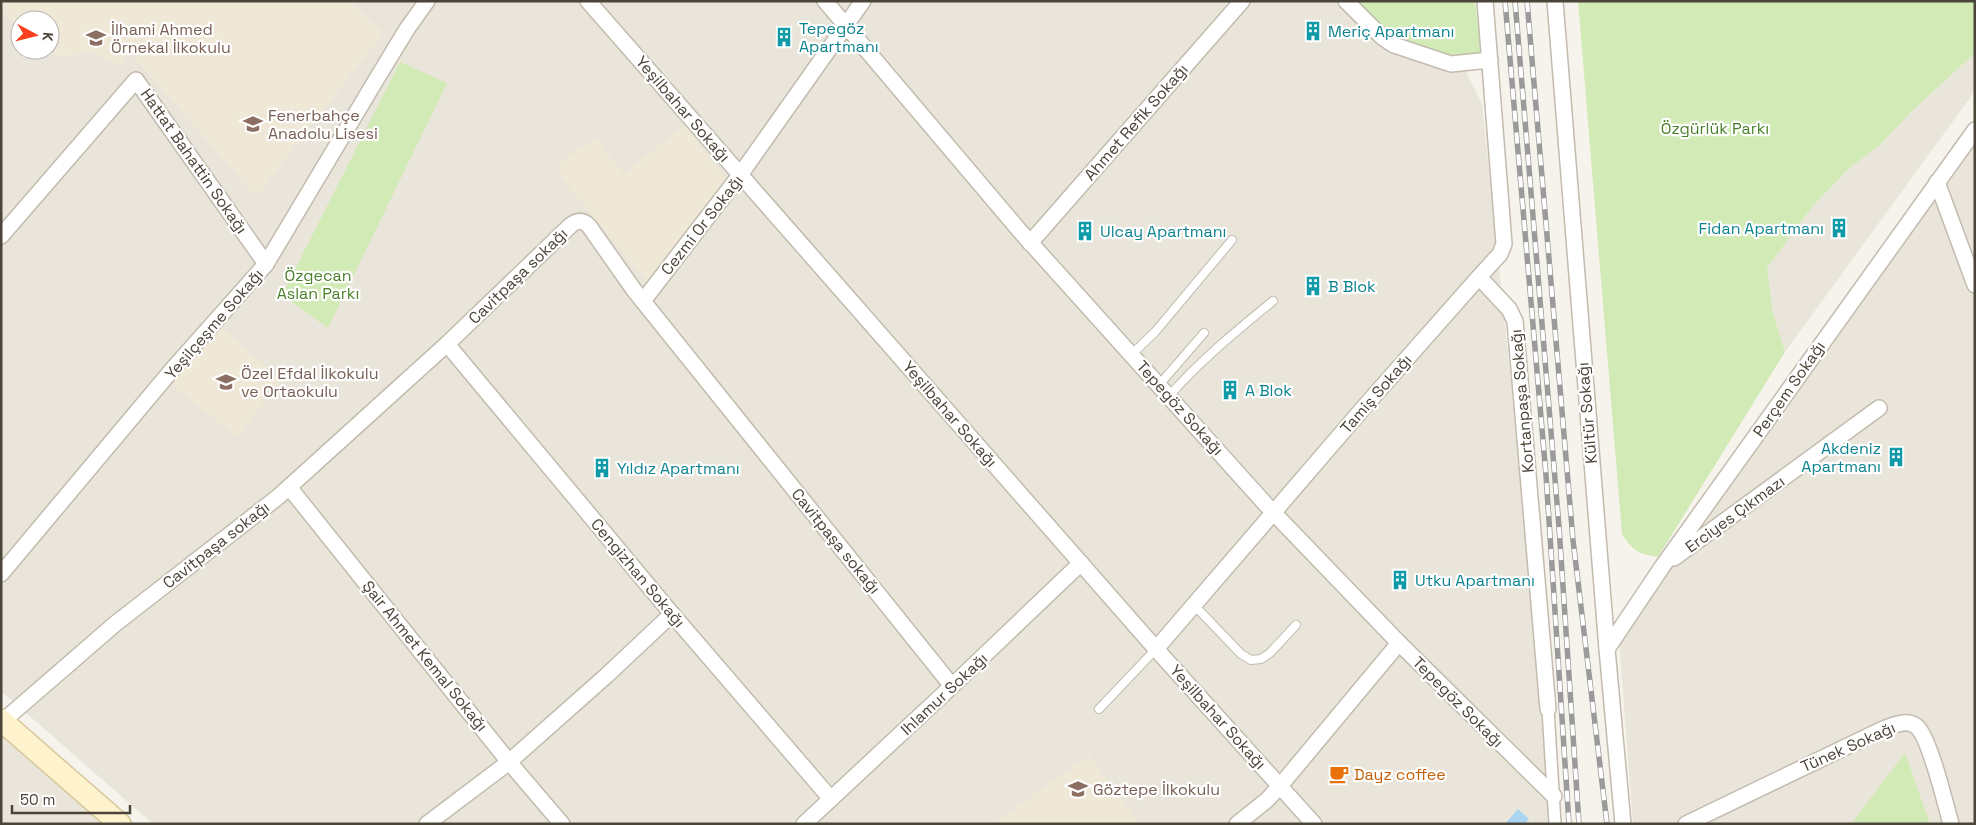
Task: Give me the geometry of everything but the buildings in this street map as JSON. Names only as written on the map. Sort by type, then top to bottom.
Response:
[{"type":"main road","points":[[2,720],[120,824]]},
{"type":"street","name":"Yeşilçeşme Sokağı","points":[[1,574],[171,371],[266,264],[407,29],[427,1]]},
{"type":"street","name":"Yeşilbahar Sokağı","points":[[588,1],[1156,649],[1314,824]]},
{"type":"street","name":"Tepegöz Sokağı","points":[[825,1],[845,27],[1030,243],[1274,513],[1399,643],[1554,796]]},
{"type":"street","name":"Cezmi Or Sokağı","points":[[643,301],[740,176],[863,1]]},
{"type":"street","name":"Ahmet Refik Sokağı","points":[[1030,243],[1242,1]]},
{"type":"street","points":[[1346,1],[1382,37],[1397,46],[1453,64],[1490,60]]},
{"type":"street","points":[[1479,278],[1500,254],[1504,244],[1485,1]]},
{"type":"street","name":"Kültür Sokağı","points":[[1554,1],[1623,824]]},
{"type":"street","name":"Hattat Bahattin Sokağı","points":[[1,236],[136,80],[266,264]]},
{"type":"street","name":"Perçem Sokağı","points":[[1607,649],[1662,566],[1975,130]]},
{"type":"street","points":[[1936,182],[1975,285]]},
{"type":"street","name":"Cavitpaşa sokağı","points":[[2,720],[108,629],[249,521],[289,487],[447,344],[578,221],[584,222],[589,226],[643,301],[952,686]]},
{"type":"street","name":"Tamiş Sokağı","points":[[1156,649],[1479,278]]},
{"type":"street","name":"Kortanpaşa Sokağı","points":[[1479,278],[1509,309],[1515,321],[1548,709],[1555,824]]},
{"type":"street","name":"Cengizhan Sokağı","points":[[447,344],[672,614],[831,799]]},
{"type":"street","name":"Erciyes Çıkmazı","points":[[1662,566],[1880,408]]},
{"type":"street","name":"Şair Ahmet Kemal Sokağı","points":[[289,487],[509,762],[562,824]]},
{"type":"street","name":"Ihlamur Sokağı","points":[[804,824],[1081,562]]},
{"type":"street","points":[[427,824],[509,762],[606,676],[672,614]]},
{"type":"street","points":[[1237,824],[1267,800],[1280,786],[1399,643]]},
{"type":"street","name":"Tünek Sokağı","points":[[1686,824],[1883,728],[1908,723],[1916,726],[1925,738],[1952,824]]},
{"type":"lane","points":[[1132,354],[1155,332],[1232,240]]},
{"type":"lane","points":[[1164,390],[1191,371],[1273,301]]},
{"type":"lane","points":[[1164,390],[1204,333]]},
{"type":"lane","points":[[1194,605],[1241,654],[1251,660],[1261,659],[1270,654],[1296,625]]},
{"type":"lane","points":[[1099,709],[1156,649]]},
{"type":"shaded area","name":"Fenerbahçe Anadolu Lisesi","points":[[1,1],[349,1],[383,33],[256,196],[130,52],[118,67],[88,50],[70,56],[60,56],[60,10],[10,10],[10,18],[1,9]]},
{"type":"shaded area","points":[[349,1],[1358,1],[1390,37],[1462,63],[1482,104],[1547,749],[1548,824],[153,824],[1,691],[1,9],[10,18],[10,60],[60,60],[60,56],[70,56],[88,50],[115,65],[130,52],[256,196],[383,33]]},
{"type":"shaded area","points":[[1975,53],[1975,91],[1785,352],[1773,313],[1767,268],[1813,206],[1849,168],[1878,147],[1911,112]]},
{"type":"shaded area","points":[[684,125],[726,180],[647,281],[558,174],[562,161],[595,138],[624,174]]},
{"type":"shaded area","points":[[1975,143],[1975,824],[1633,824],[1619,641],[1787,392]]},
{"type":"shaded area","name":"Özel Efdal İlkokulu ve Ortaokulu","points":[[218,325],[281,380],[237,437],[172,385]]},
{"type":"shaded area","points":[[1,733],[27,757],[105,824],[1,824]]},
{"type":"shaded area","name":"Göztepe İlkokulu","points":[[1089,755],[1139,824],[993,824]]},
{"type":"green space","points":[[1358,1],[1475,1],[1481,51],[1462,63],[1390,37]]},
{"type":"green space","name":"Özgürlük Parkı","points":[[1578,1],[1975,1],[1975,53],[1911,112],[1878,147],[1849,168],[1813,206],[1767,268],[1773,313],[1785,352],[1658,557],[1637,551],[1622,534]]},
{"type":"green space","name":"Özgecan Aslan Parkı","points":[[400,62],[447,83],[328,328],[282,295]]},
{"type":"green space","points":[[1905,753],[1930,824],[1851,824]]},
{"type":"water","points":[[1518,809],[1529,819],[1525,824],[1505,824]]},
{"type":"railway","points":[[1505,1],[1546,475],[1569,824]]},
{"type":"railway","points":[[1515,1],[1559,527],[1579,824]]},
{"type":"railway","points":[[1527,1],[1573,540],[1607,824]]},
{"type":"place","name":"Meriç Apartmanı","points":[[1313,31]]},
{"type":"place","name":"Tepegöz Apartmanı","points":[[784,37]]},
{"type":"place","name":"İlhami Ahmed Örnekal İlkokulu","points":[[96,38]]},
{"type":"place","name":"Fenerbahçe Anadolu Lisesi","points":[[253,124]]},
{"type":"place","name":"Fidan Apartmanı","points":[[1839,228]]},
{"type":"place","name":"Ulcay Apartmanı","points":[[1085,231]]},
{"type":"place","name":"B Blok","points":[[1313,286]]},
{"type":"place","name":"Özel Efdal İlkokulu ve Ortaokulu","points":[[226,382]]},
{"type":"place","name":"A Blok","points":[[1230,390]]},
{"type":"place","name":"Akdeniz Apartmanı","points":[[1896,457]]},
{"type":"place","name":"Yıldız Apartmanı","points":[[602,468]]},
{"type":"place","name":"Utku Apartmanı","points":[[1400,580]]},
{"type":"place","name":"Dayz coffee","points":[[1339,774]]},
{"type":"place","name":"Göztepe İlkokulu","points":[[1078,789]]}]
